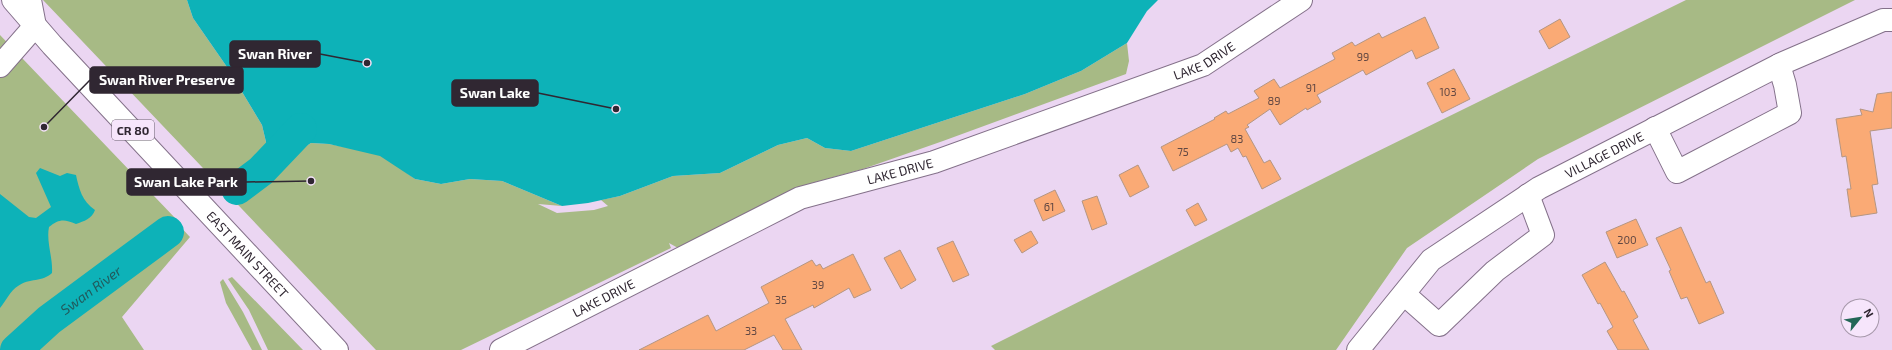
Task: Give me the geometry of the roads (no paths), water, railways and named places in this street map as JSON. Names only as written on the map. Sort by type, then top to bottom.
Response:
[{"type":"street","name":"EAST MAIN STREET","points":[[13,0],[35,26],[337,350]]},
{"type":"street","points":[[0,66],[35,26],[30,0]]},
{"type":"street","name":"LAKE DRIVE","points":[[501,350],[800,198],[934,162],[1203,64],[1300,0]]},
{"type":"street","name":"VILLAGE DRIVE","points":[[1358,350],[1431,260],[1539,188],[1779,65],[1882,20],[1892,20]]},
{"type":"street","points":[[1655,128],[1677,172],[1790,113],[1785,84],[1779,65]]},
{"type":"street","points":[[1404,294],[1439,325],[1495,271],[1543,235],[1528,195]]},
{"type":"waterway","name":"Swan River","points":[[237,189],[261,171],[301,129]]},
{"type":"waterway","name":"Swan River","points":[[16,350],[49,320],[168,232]]},
{"type":"place","name":"Swan River","points":[[367,63]]},
{"type":"place","name":"Swan Lake","points":[[616,109]]},
{"type":"place","name":"Swan River Preserve","points":[[44,127]]},
{"type":"place","name":"Swan Lake Park","points":[[311,181]]}]
